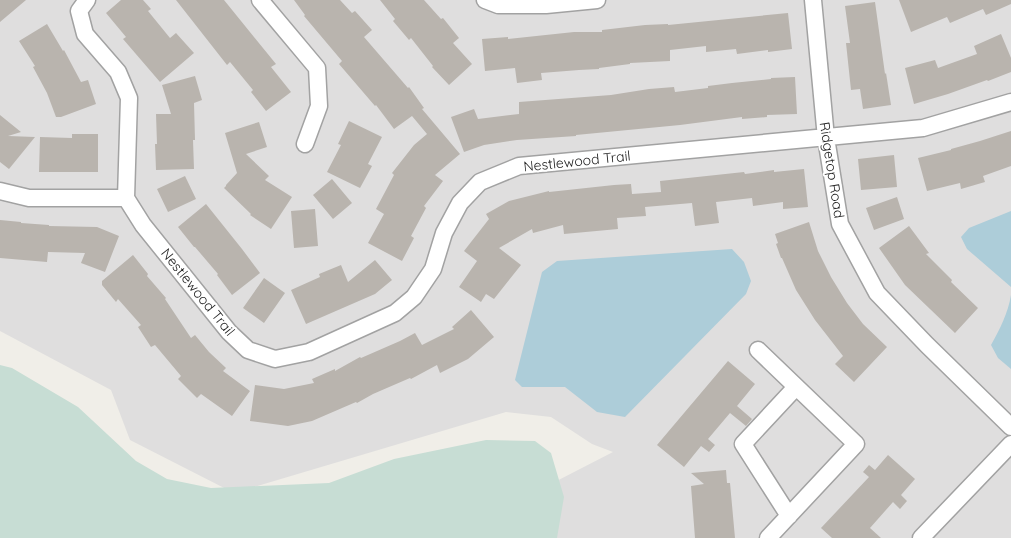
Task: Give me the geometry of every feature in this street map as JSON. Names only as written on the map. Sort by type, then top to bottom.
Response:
[{"type":"street","points":[[0,191],[29,198],[126,198],[129,98],[118,72],[85,34],[79,11],[87,0]]},
{"type":"street","points":[[260,0],[317,68],[319,106],[305,144]]},
{"type":"street","points":[[485,0],[498,6],[597,0]]},
{"type":"street","name":"Ridgetop Road","points":[[813,0],[826,138],[840,224],[877,293],[1011,427]]},
{"type":"street","name":"Nestlewood Trail","points":[[126,198],[143,225],[229,332],[248,350],[275,359],[309,352],[396,313],[414,297],[433,269],[444,233],[460,202],[480,182],[519,166],[923,128],[1011,102]]},
{"type":"street","points":[[758,350],[856,444],[768,538]]},
{"type":"street","points":[[789,516],[743,444],[796,387]]},
{"type":"street","points":[[920,538],[1011,444]]},
{"type":"shaded area","points":[[0,0],[1011,0],[1011,538],[446,538],[613,452],[592,444],[551,417],[506,412],[234,493],[130,440],[111,390],[0,331]]},
{"type":"green space","points":[[0,365],[12,368],[78,407],[136,461],[167,479],[211,488],[329,483],[394,459],[486,440],[535,441],[551,453],[564,497],[557,538],[0,538]]},
{"type":"water","points":[[1011,211],[1011,287],[967,249],[961,237],[969,228]]},
{"type":"water","points":[[732,249],[744,262],[751,281],[746,294],[625,417],[597,412],[565,387],[522,387],[515,380],[542,272],[557,261]]},
{"type":"water","points":[[1011,295],[1011,369],[998,358],[991,345],[1003,321]]},
{"type":"building","points":[[0,0],[26,0],[0,22]]},
{"type":"building","points":[[121,0],[143,0],[151,9],[148,11],[170,38],[176,33],[194,53],[160,82],[123,39],[126,37],[106,13]]},
{"type":"building","points":[[176,0],[224,0],[276,64],[271,67],[291,92],[266,111],[251,92],[253,90],[230,62],[227,65]]},
{"type":"building","points":[[294,0],[340,0],[352,13],[355,11],[372,30],[364,37],[409,87],[424,108],[422,109],[460,154],[435,175],[443,181],[424,206],[426,208],[411,236],[414,238],[402,261],[368,243],[384,214],[376,209],[394,175],[392,173],[414,145],[427,134],[412,116],[394,129],[376,105],[339,64],[342,61],[304,16]]},
{"type":"building","points":[[380,0],[424,0],[441,19],[443,18],[459,38],[453,43],[472,64],[449,85],[432,67],[411,38],[409,40],[393,21],[395,19]]},
{"type":"building","points":[[899,0],[1011,0],[1011,4],[986,15],[983,9],[950,23],[947,17],[911,32]]},
{"type":"building","points":[[875,2],[891,105],[863,109],[860,89],[851,90],[846,43],[850,43],[845,6]]},
{"type":"building","points":[[788,13],[792,49],[737,54],[736,49],[706,52],[706,46],[670,50],[670,61],[630,63],[599,69],[541,73],[542,80],[517,83],[515,68],[485,71],[482,39],[508,37],[508,39],[574,32],[602,32],[602,30],[645,25],[668,25]]},
{"type":"building","points":[[47,24],[64,50],[81,82],[88,80],[96,104],[61,117],[56,117],[47,93],[33,67],[35,66],[19,41]]},
{"type":"building","points":[[1001,34],[1011,58],[1011,72],[914,104],[905,68],[935,60],[938,68],[977,54],[974,46]]},
{"type":"building","points":[[195,76],[202,100],[194,103],[194,169],[156,170],[156,114],[171,114],[162,85]]},
{"type":"building","points":[[795,77],[797,114],[767,115],[767,117],[742,119],[742,117],[576,136],[517,140],[484,145],[464,152],[451,117],[474,109],[478,119],[519,114],[519,102],[611,95],[674,87],[675,92],[771,78]]},
{"type":"building","points":[[0,115],[21,132],[8,136],[35,137],[9,169],[0,162]]},
{"type":"building","points":[[349,121],[382,137],[368,164],[372,166],[360,188],[327,172],[341,145],[338,144]]},
{"type":"building","points":[[259,122],[267,147],[246,154],[269,176],[265,180],[292,197],[271,229],[250,215],[224,188],[237,173],[225,133]]},
{"type":"building","points":[[1011,131],[1011,166],[983,176],[985,182],[961,189],[960,183],[927,191],[918,158],[951,150]]},
{"type":"building","points":[[72,134],[98,134],[98,172],[39,172],[40,137],[72,138]]},
{"type":"building","points":[[894,155],[897,187],[861,190],[858,159]]},
{"type":"building","points":[[804,169],[808,207],[783,209],[783,202],[753,206],[752,198],[716,202],[719,223],[695,226],[692,203],[645,207],[646,216],[617,218],[618,229],[564,234],[563,225],[533,233],[532,229],[499,248],[521,265],[494,299],[486,294],[481,302],[459,287],[477,261],[464,251],[489,219],[486,214],[509,201],[549,191],[614,185],[631,184],[632,194],[661,192],[660,181],[744,172],[745,174],[774,170],[774,172]]},
{"type":"building","points":[[185,176],[196,199],[168,212],[157,189]]},
{"type":"building","points":[[332,179],[352,203],[333,219],[313,195]]},
{"type":"building","points":[[897,197],[904,219],[874,230],[866,208]]},
{"type":"building","points":[[206,204],[260,273],[232,295],[218,274],[178,227]]},
{"type":"building","points":[[315,209],[318,246],[294,248],[291,211]]},
{"type":"building","points":[[0,220],[49,226],[97,227],[119,236],[105,272],[81,263],[85,253],[48,252],[47,262],[0,258]]},
{"type":"building","points":[[809,222],[818,251],[847,303],[863,324],[887,347],[854,382],[835,364],[843,356],[815,320],[796,290],[776,244],[778,243],[775,234]]},
{"type":"building","points":[[909,226],[929,253],[926,254],[978,308],[955,333],[905,285],[879,248]]},
{"type":"building","points":[[133,255],[148,274],[147,276],[166,298],[191,338],[195,335],[226,368],[223,371],[250,391],[232,416],[201,394],[197,398],[178,379],[181,376],[155,345],[151,347],[138,327],[141,325],[118,299],[116,302],[102,285],[102,281]]},
{"type":"building","points":[[375,260],[392,280],[375,294],[306,324],[291,290],[320,277],[319,274],[341,265],[348,282]]},
{"type":"building","points":[[264,278],[285,293],[264,323],[243,308]]},
{"type":"building","points":[[471,310],[494,337],[468,359],[440,373],[437,365],[411,379],[312,421],[288,426],[250,421],[255,385],[284,389],[314,383],[312,379],[335,369],[335,371],[360,357],[415,333],[422,345],[454,329],[452,327]]},
{"type":"building","points":[[728,361],[755,384],[737,406],[752,419],[746,426],[730,413],[708,439],[715,445],[709,452],[701,446],[684,467],[657,445]]},
{"type":"building","points":[[888,455],[915,479],[901,495],[907,501],[900,509],[893,502],[870,528],[881,538],[832,538],[821,528],[869,477],[863,472],[869,465],[875,470]]},
{"type":"building","points":[[726,470],[727,483],[730,483],[735,538],[695,538],[691,486],[704,484],[691,473]]}]
